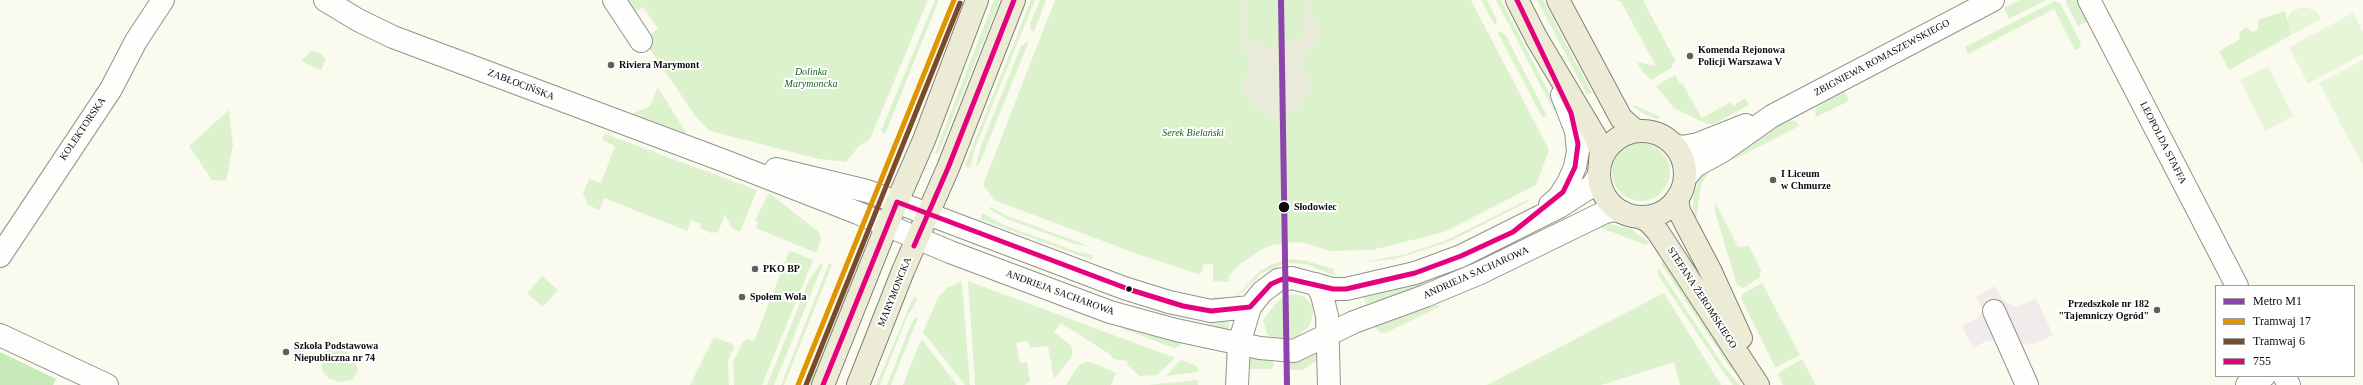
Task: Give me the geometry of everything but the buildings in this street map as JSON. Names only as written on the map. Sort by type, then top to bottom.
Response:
[{"type":"main road","points":[[823,385],[887,225],[924,140],[977,0]]},
{"type":"main road","name":"MARYMONCKA","points":[[858,385],[1014,0]]},
{"type":"main road","points":[[1517,0],[1537,40],[1596,138],[1601,151],[1600,168],[1605,195],[1614,206],[1631,214],[1661,212],[1677,198],[1685,178],[1683,163],[1674,145],[1657,133],[1636,131],[1622,135],[1611,143],[1600,168]]},
{"type":"main road","points":[[1558,0],[1621,118],[1636,131]]},
{"type":"main road","name":"STEFANA ŻEROMSKIEGO","points":[[1677,198],[1680,211],[1710,270],[1762,385]]},
{"type":"main road","name":"STEFANA ŻEROMSKIEGO","points":[[1631,214],[1649,222],[1661,236],[1758,385]]},
{"type":"street","name":"KOLEKTORSKA","points":[[0,256],[111,89],[136,41],[162,0]]},
{"type":"street","name":"ZABŁOCIŃSKA","points":[[325,0],[358,20],[393,37],[722,160],[887,225]]},
{"type":"street","points":[[614,0],[641,41]]},
{"type":"street","name":"ZBIGNIEWA ROMASZEWSKIEGO","points":[[1674,145],[1682,146],[1698,144],[1772,116],[1993,0]]},
{"type":"street","name":"LEOPOLDA STAFFA","points":[[2089,0],[2236,285]]},
{"type":"street","points":[[1513,232],[1559,197],[1572,175],[1577,156],[1577,137],[1574,121],[1537,40]]},
{"type":"street","name":"ZBIGNIEWA ROMASZEWSKIEGO","points":[[1685,178],[1695,166],[1720,152],[1772,116]]},
{"type":"street","name":"ZABŁOCIŃSKA","points":[[722,160],[748,162],[845,185],[897,202]]},
{"type":"street","points":[[1238,385],[1239,344],[1250,307],[1262,292],[1278,280],[1292,278],[1333,289],[1346,289],[1415,273],[1461,256],[1513,232],[1565,204],[1592,186],[1600,168]]},
{"type":"street","points":[[897,202],[1124,288],[1176,304],[1211,311],[1250,307]]},
{"type":"street","name":"ANDRIEJA SACHAROWA","points":[[1328,334],[1480,273],[1603,213],[1614,210],[1631,214]]},
{"type":"street","name":"ANDRIEJA SACHAROWA","points":[[887,225],[918,239],[1120,316],[1239,344]]},
{"type":"street","points":[[1316,284],[1325,305],[1328,334],[1329,385]]},
{"type":"street","points":[[1994,311],[2027,385]]},
{"type":"street","points":[[1239,344],[1281,352],[1294,352],[1328,334]]},
{"type":"street","points":[[0,335],[107,385]]},
{"type":"street","points":[[2247,385],[2262,377]]},
{"type":"shaded area","points":[[1240,0],[1245,0],[1246,40],[1260,40],[1261,48],[1290,47],[1290,39],[1304,39],[1304,0],[1309,0],[1310,16],[1319,28],[1320,37],[1309,51],[1303,51],[1305,73],[1311,78],[1310,89],[1298,108],[1285,116],[1282,121],[1271,121],[1269,116],[1252,106],[1245,95],[1243,83],[1248,69],[1248,52],[1240,52]]},
{"type":"shaded area","points":[[1995,286],[2003,300],[2016,307],[2036,298],[2053,335],[2034,344],[1988,340],[1973,348],[1962,326],[1977,318],[1983,311],[1976,297]]},
{"type":"green space","name":"Dolinka Marymoncka","points":[[624,0],[928,0],[870,139],[859,146],[846,162],[819,159],[710,131],[696,117],[643,39],[658,29],[643,7],[633,13]]},
{"type":"green space","points":[[935,0],[939,0],[885,134],[881,131]]},
{"type":"green space","points":[[994,0],[1000,0],[938,154],[935,153]]},
{"type":"green space","points":[[1031,0],[1035,0],[975,148],[970,168],[965,165]]},
{"type":"green space","points":[[1040,0],[1046,0],[1034,32],[1031,30],[1030,24]]},
{"type":"green space","name":"Serek Bielański","points":[[1055,0],[1471,0],[1549,150],[1536,185],[1444,232],[1372,250],[1330,251],[1305,243],[1296,242],[1273,245],[1262,249],[1240,264],[1229,276],[1228,282],[1213,281],[1213,264],[1203,264],[1203,270],[1198,274],[1140,255],[994,200],[983,185]]},
{"type":"green space","points":[[1481,0],[1487,0],[1497,20],[1496,24],[1494,24]]},
{"type":"green space","points":[[1496,0],[1501,0],[1558,110],[1554,111]]},
{"type":"green space","points":[[1537,0],[1543,0],[1592,93],[1587,95]]},
{"type":"green space","points":[[1615,0],[1643,0],[1676,62],[1672,64],[1673,67],[1651,80],[1643,72],[1637,62],[1656,66],[1621,2]]},
{"type":"green space","points":[[2020,0],[2046,0],[2009,19],[2004,8]]},
{"type":"green space","points":[[2067,0],[2078,0],[2089,21],[2078,26],[2066,3]]},
{"type":"green space","points":[[2055,1],[2060,3],[2081,43],[2080,48],[2075,50],[2054,9],[1968,54],[1965,47]]},
{"type":"green space","points":[[2304,7],[2316,11],[2321,19],[2291,35],[2287,19],[2292,11]]},
{"type":"green space","points":[[2285,11],[2291,35],[2229,70],[2219,51],[2239,40],[2240,32],[2246,27],[2252,32],[2258,30],[2258,20]]},
{"type":"green space","points":[[2353,13],[2363,32],[2363,54],[2308,84],[2289,47]]},
{"type":"green space","points":[[1497,31],[1505,34],[1547,116],[1542,117]]},
{"type":"green space","points":[[1029,41],[980,162],[976,167],[981,146],[1021,46]]},
{"type":"green space","points":[[311,51],[320,53],[326,59],[321,70],[301,61]]},
{"type":"green space","points":[[2363,60],[2363,166],[2319,83]]},
{"type":"green space","points":[[2268,66],[2293,116],[2265,131],[2240,80]]},
{"type":"green space","points":[[1675,75],[1680,84],[1682,83],[1702,118],[1731,102],[1733,106],[1745,98],[1749,105],[1714,124],[1707,124],[1674,108],[1656,86]]},
{"type":"green space","points":[[658,88],[687,134],[632,114],[650,106]]},
{"type":"green space","points":[[1844,91],[1849,101],[1816,117],[1815,111],[1818,106]]},
{"type":"green space","points":[[1629,104],[1661,117],[1657,119],[1646,115]]},
{"type":"green space","points":[[229,110],[233,145],[226,181],[212,180],[189,146]]},
{"type":"green space","points":[[1790,120],[1797,122],[1799,126],[1733,160],[1730,155],[1760,135]]},
{"type":"green space","points":[[605,134],[757,190],[740,232],[732,228],[725,215],[718,232],[711,233],[700,228],[701,224],[691,220],[687,231],[604,198],[600,210],[588,205],[583,193],[589,179],[601,183],[615,146],[602,140]]},
{"type":"green space","points":[[1635,143],[1647,143],[1662,151],[1670,166],[1670,178],[1662,193],[1647,201],[1635,201],[1620,193],[1612,178],[1612,166],[1620,151]]},
{"type":"green space","points":[[1711,169],[1701,184],[1696,218],[1693,213],[1693,197],[1701,174]]},
{"type":"green space","points":[[769,193],[819,232],[821,240],[816,253],[756,228],[758,222],[755,220]]},
{"type":"green space","points":[[1531,198],[1525,203],[1449,242],[1395,259],[1364,262],[1406,254],[1447,240]]},
{"type":"green space","points":[[1714,200],[1738,247],[1749,246],[1761,270],[1760,277],[1743,288],[1737,285],[1716,215]]},
{"type":"green space","points":[[991,207],[1007,216],[1089,246],[1075,244],[1007,219],[988,208]]},
{"type":"green space","points":[[982,213],[1006,226],[1078,252],[1093,255],[1092,260],[980,219]]},
{"type":"green space","points":[[1609,224],[1631,229],[1650,243],[1646,245],[1599,227]]},
{"type":"green space","points":[[791,251],[813,260],[762,385],[734,385],[733,362],[743,342],[748,339],[754,341],[789,252]]},
{"type":"green space","points":[[1486,258],[1487,259],[1412,290],[1366,304],[1364,297],[1430,281]]},
{"type":"green space","points":[[1292,259],[1307,261],[1333,269],[1336,276],[1306,264],[1286,263],[1262,273],[1235,299],[1212,300],[1213,297],[1233,297],[1237,295],[1260,271],[1273,264]]},
{"type":"green space","points":[[1663,261],[1746,385],[1729,366],[1661,264]]},
{"type":"green space","points":[[821,263],[823,264],[774,385],[767,385],[809,280]]},
{"type":"green space","points":[[829,263],[832,265],[784,385],[781,385]]},
{"type":"green space","points":[[1658,267],[1725,368],[1740,385],[1733,385],[1719,366],[1658,275]]},
{"type":"green space","points":[[849,271],[856,275],[812,385],[805,385]]},
{"type":"green space","points":[[542,276],[558,290],[543,307],[527,293]]},
{"type":"green space","points":[[961,281],[970,385],[965,385],[923,332],[938,298],[947,288]]},
{"type":"green space","points":[[968,281],[1175,358],[1157,375],[1140,376],[1127,365],[1128,361],[1113,359],[1111,355],[1061,323],[1054,332],[1070,345],[1073,351],[1071,358],[1054,379],[1048,346],[1030,348],[1028,341],[1016,343],[1020,363],[1027,362],[1030,381],[1025,385],[975,385]]},
{"type":"green space","points":[[1762,283],[1800,355],[1777,367],[1775,367],[1741,298],[1743,294]]},
{"type":"green space","points":[[1664,293],[1721,385],[1680,385],[1674,362],[1601,385],[1487,385]]},
{"type":"green space","points":[[1294,294],[1304,297],[1311,304],[1313,313],[1311,322],[1309,326],[1296,338],[1276,339],[1267,334],[1263,320],[1277,302],[1285,296]]},
{"type":"green space","points":[[915,297],[918,299],[907,317],[880,385],[876,385],[913,298]]},
{"type":"green space","points":[[1436,305],[1441,306],[1385,333],[1381,333],[1374,327]]},
{"type":"green space","points":[[916,317],[918,318],[891,385],[887,385],[911,324]]},
{"type":"green space","points":[[1210,321],[1229,322],[1228,331],[1208,327]]},
{"type":"green space","points":[[1124,327],[1181,342],[1180,346],[1174,348],[1123,329]]},
{"type":"green space","points":[[714,337],[732,344],[734,347],[728,361],[729,385],[690,385]]},
{"type":"green space","points":[[923,341],[957,385],[903,385],[920,342]]},
{"type":"green space","points":[[335,348],[347,352],[355,359],[358,371],[352,380],[339,382],[328,378],[322,371],[321,355],[324,352]]},
{"type":"green space","points":[[1317,348],[1318,360],[1303,370],[1289,370],[1285,366],[1289,361]]},
{"type":"green space","points":[[0,352],[56,379],[53,385],[0,385]]},
{"type":"green space","points":[[1248,352],[1272,360],[1274,365],[1272,369],[1248,369]]},
{"type":"green space","points":[[1802,359],[1816,385],[1783,385],[1778,375],[1780,372]]},
{"type":"green space","points":[[1181,360],[1197,366],[1198,372],[1166,376]]},
{"type":"green space","points":[[1085,362],[1091,362],[1116,373],[1111,385],[1066,385],[1079,365]]},
{"type":"green space","points":[[1198,380],[1198,385],[1148,385]]},
{"type":"metro line","name":"M1","points":[[1281,0],[1287,385]]},
{"type":"tram line","name":"17","points":[[798,385],[954,0]]},
{"type":"tram line","name":"6","points":[[806,385],[960,3]]},
{"type":"transit line","name":"755","points":[[914,246],[948,168],[1014,0]]},
{"type":"transit line","name":"755","points":[[823,385],[897,202],[1131,290],[1183,306],[1211,311],[1250,307],[1271,284],[1285,278],[1333,289],[1346,289],[1415,273],[1461,256],[1513,232],[1563,192],[1575,167],[1578,144],[1571,113],[1517,0]]},
{"type":"place","name":"Komenda Rejonowa Policji Warszawa V","points":[[1690,56]]},
{"type":"place","name":"Riviera Marymont","points":[[611,65]]},
{"type":"place","name":"I Liceum w Chmurze","points":[[1773,180]]},
{"type":"place","name":"Słodowiec","points":[[1284,207]]},
{"type":"place","name":"PKO BP","points":[[755,269]]},
{"type":"place","name":"Społem Wola","points":[[742,297]]},
{"type":"place","name":"Przedszkole nr 182 \"Tajemniczy Ogród\"","points":[[2157,310]]},
{"type":"place","name":"Szkoła Podstawowa Niepubliczna nr 74","points":[[286,352]]}]
